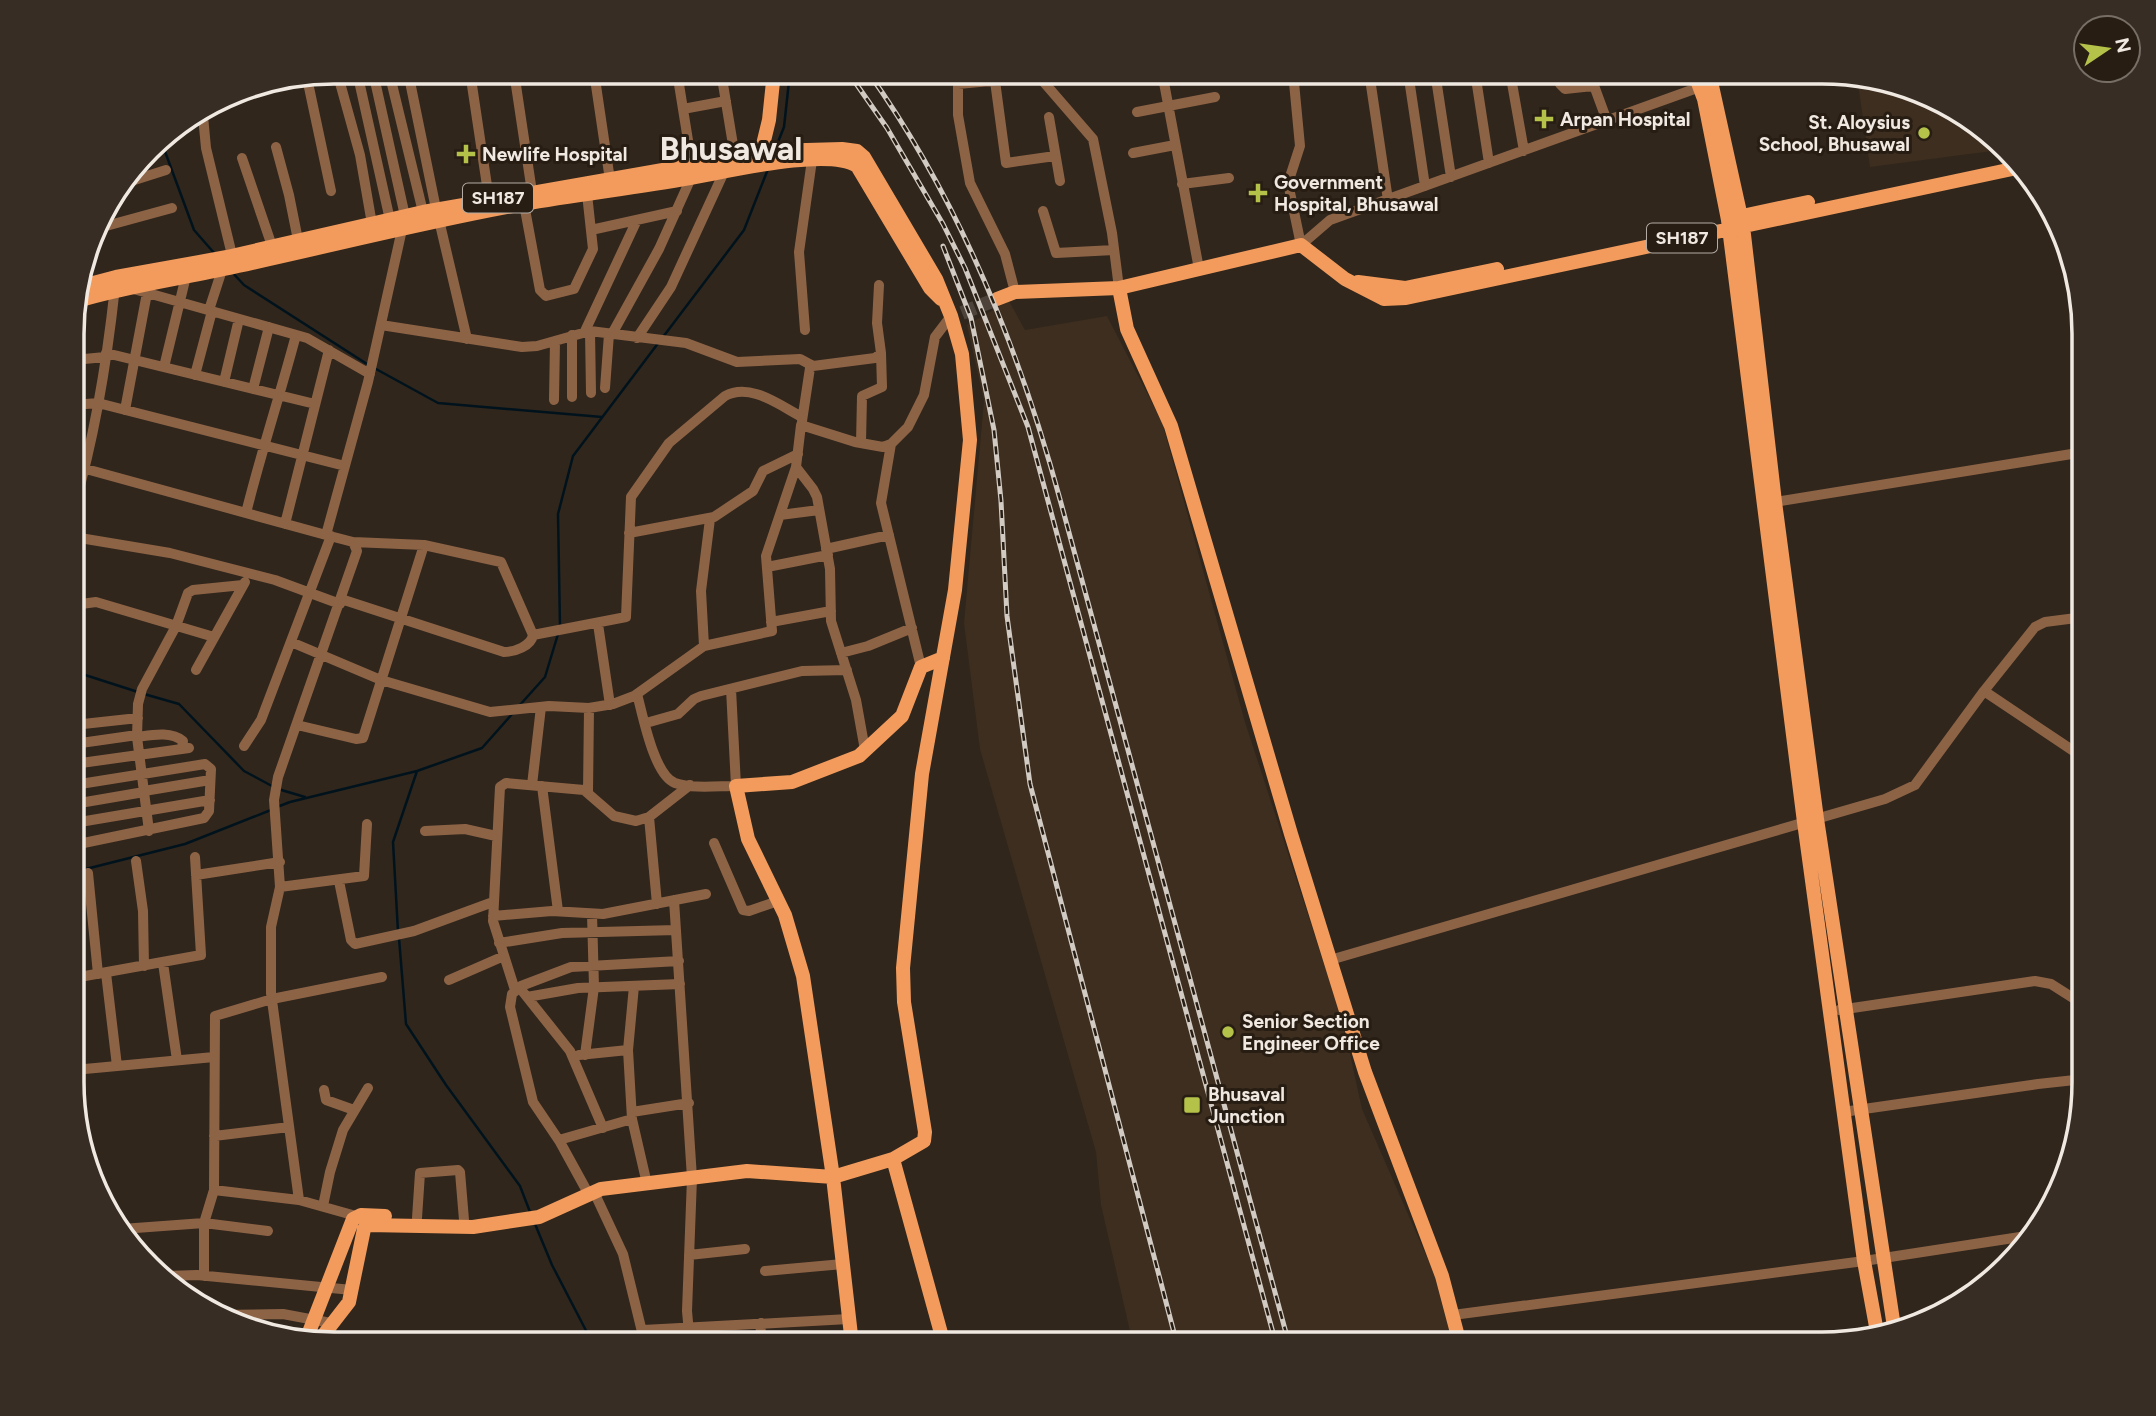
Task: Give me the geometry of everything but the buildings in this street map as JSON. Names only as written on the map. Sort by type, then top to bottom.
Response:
[{"type":"main road","points":[[767,155],[773,84]]},
{"type":"main road","points":[[1699,84],[1735,223]]},
{"type":"main road","points":[[1711,84],[1735,223],[1810,820],[1846,1009],[1893,1321]]},
{"type":"main road","name":"SH187","points":[[87,297],[119,285],[404,222],[489,199],[587,194],[691,172],[735,157],[803,156],[848,149],[857,151],[864,157],[953,311]]},
{"type":"main road","name":"SH187","points":[[433,214],[528,198],[610,180],[691,172],[724,172],[767,155]]},
{"type":"main road","name":"SH187","points":[[1301,245],[1339,276],[1350,281],[1431,289],[2003,162]]},
{"type":"main road","name":"SH187","points":[[1735,223],[2011,170]]},
{"type":"main road","name":"SH187","points":[[90,283],[119,285],[186,276],[272,246],[390,219],[404,222]]},
{"type":"main road","points":[[997,299],[1015,292],[1119,288],[1301,245]]},
{"type":"main road","points":[[1119,288],[1127,330],[1171,426],[1365,1072],[1441,1276],[1457,1332]]},
{"type":"main road","points":[[310,1331],[356,1216],[417,1218],[472,1227],[533,1218],[591,1192],[647,1184],[747,1171],[833,1177],[893,1159],[924,1141],[925,1132],[904,1002],[903,968],[922,774],[955,590],[971,440],[962,354],[953,311]]},
{"type":"main road","points":[[1752,363],[1775,502],[1830,1011],[1864,1261],[1876,1326]]},
{"type":"main road","points":[[851,1332],[833,1177],[803,976],[785,915],[748,839],[736,786],[792,782],[859,756],[902,716],[922,667],[943,658]]},
{"type":"main road","points":[[893,1159],[941,1332]]},
{"type":"main road","points":[[325,1331],[349,1301],[364,1229],[369,1225],[464,1220],[489,1223]]},
{"type":"street","points":[[340,84],[360,155],[372,224]]},
{"type":"street","points":[[360,84],[390,219]]},
{"type":"street","points":[[244,746],[261,720],[310,593],[328,536],[370,374],[404,222],[375,84]]},
{"type":"street","points":[[393,84],[433,214],[467,339]]},
{"type":"street","points":[[410,84],[433,214]]},
{"type":"street","points":[[472,84],[489,199]]},
{"type":"street","points":[[515,84],[540,290],[543,295],[574,289],[592,254],[587,194]]},
{"type":"street","points":[[596,84],[610,180]]},
{"type":"street","points":[[605,387],[610,334],[657,253],[677,211],[691,172],[679,84]]},
{"type":"street","points":[[723,84],[735,157]]},
{"type":"street","points":[[958,84],[958,115],[970,183],[1005,254],[1015,292]]},
{"type":"street","points":[[996,84],[1006,163],[1055,156]]},
{"type":"street","points":[[1046,84],[1093,139],[1119,288]]},
{"type":"street","points":[[1163,84],[1199,269]]},
{"type":"street","points":[[1294,84],[1300,146],[1288,183],[1301,245],[1329,220],[1700,87]]},
{"type":"street","points":[[1371,84],[1388,200]]},
{"type":"street","points":[[1410,84],[1425,186]]},
{"type":"street","points":[[1437,84],[1451,177]]},
{"type":"street","points":[[1477,84],[1489,163]]},
{"type":"street","points":[[1512,84],[1524,151]]},
{"type":"street","points":[[1561,84],[1565,89],[1593,86],[1607,121]]},
{"type":"street","points":[[309,86],[331,191]]},
{"type":"street","points":[[1137,113],[1215,97]]},
{"type":"street","points":[[683,109],[726,101]]},
{"type":"street","points":[[1049,117],[1060,181]]},
{"type":"street","points":[[195,375],[210,311],[226,262],[203,121]]},
{"type":"street","points":[[1133,153],[1175,145]]},
{"type":"street","points":[[276,147],[298,240]]},
{"type":"street","points":[[803,156],[799,253],[805,330]]},
{"type":"street","points":[[242,158],[272,246]]},
{"type":"street","points":[[139,179],[166,170]]},
{"type":"street","points":[[640,338],[671,287],[724,172]]},
{"type":"street","points":[[1182,184],[1229,178]]},
{"type":"street","points":[[109,225],[172,208]]},
{"type":"street","points":[[591,230],[677,211]]},
{"type":"street","points":[[1043,211],[1056,253],[1114,250]]},
{"type":"street","points":[[591,393],[587,331],[637,219]]},
{"type":"street","points":[[164,367],[186,276]]},
{"type":"street","points":[[84,459],[98,403],[119,285],[312,340],[370,374]]},
{"type":"street","points":[[861,443],[862,396],[882,387],[877,323],[879,285]]},
{"type":"street","points":[[125,410],[147,293]]},
{"type":"street","points":[[533,635],[623,619],[627,614],[629,502],[668,443],[725,396],[735,390],[750,391],[802,421],[861,443],[883,447],[891,444],[908,428],[924,395],[934,337],[953,311]]},
{"type":"street","points":[[224,382],[239,319]]},
{"type":"street","points":[[381,325],[522,347],[537,346],[587,331],[686,343],[737,362],[800,359],[813,366],[875,358],[881,353]]},
{"type":"street","points":[[253,389],[269,327]]},
{"type":"street","points":[[246,513],[263,444],[280,396],[296,335]]},
{"type":"street","points":[[572,335],[572,397]]},
{"type":"street","points":[[554,400],[555,341]]},
{"type":"street","points":[[285,524],[329,350]]},
{"type":"street","points":[[84,358],[105,355],[135,360],[315,404]]},
{"type":"street","points":[[291,642],[381,680],[490,712],[610,705],[637,694],[705,646],[772,631],[766,556],[796,467],[808,372],[813,366]]},
{"type":"street","points":[[84,404],[98,403],[345,466]]},
{"type":"street","points":[[891,444],[881,499],[922,667]]},
{"type":"street","points":[[629,533],[710,519],[752,491],[764,471],[798,454]]},
{"type":"street","points":[[1775,502],[2071,454]]},
{"type":"street","points":[[796,467],[813,489],[819,510],[831,572],[832,624],[857,704],[865,750]]},
{"type":"street","points":[[84,472],[353,542],[424,545],[501,562],[533,635],[530,643],[512,652],[504,652],[250,574],[170,553],[84,539]]},
{"type":"street","points":[[780,515],[819,510]]},
{"type":"street","points":[[705,646],[701,591],[710,519]]},
{"type":"street","points":[[767,567],[889,535]]},
{"type":"street","points":[[299,1200],[272,999],[271,927],[280,887],[274,800],[278,777],[323,655],[357,551],[353,542]]},
{"type":"street","points":[[297,725],[362,739],[365,736],[424,545]]},
{"type":"street","points":[[196,670],[250,574]]},
{"type":"street","points":[[149,831],[137,736],[138,702],[142,689],[176,626],[186,595],[190,591],[243,585]]},
{"type":"street","points":[[84,604],[96,602],[214,637]]},
{"type":"street","points":[[771,622],[831,611]]},
{"type":"street","points":[[1330,960],[1885,799],[1915,785],[2035,627],[2045,622],[2071,619]]},
{"type":"street","points":[[598,624],[610,705]]},
{"type":"street","points":[[841,653],[868,646],[912,628]]},
{"type":"street","points":[[646,723],[678,714],[697,697],[802,671],[846,670]]},
{"type":"street","points":[[637,694],[663,775],[677,784],[736,786],[731,689]]},
{"type":"street","points":[[1984,691],[2072,750]]},
{"type":"street","points":[[541,707],[537,786],[558,911]]},
{"type":"street","points":[[588,792],[589,708]]},
{"type":"street","points":[[84,723],[138,718]]},
{"type":"street","points":[[84,743],[159,734],[179,738],[186,749],[84,763]]},
{"type":"street","points":[[84,783],[205,764],[211,769],[208,814],[204,818],[84,843]]},
{"type":"street","points":[[84,802],[210,780]]},
{"type":"street","points":[[603,1128],[573,1056],[517,988],[499,943],[493,902],[500,787],[506,783],[579,789],[588,792],[620,818],[636,821],[649,817],[690,785]]},
{"type":"street","points":[[84,821],[209,800]]},
{"type":"street","points":[[649,817],[657,904]]},
{"type":"street","points":[[280,887],[364,876],[367,824]]},
{"type":"street","points":[[425,831],[465,829],[496,836]]},
{"type":"street","points":[[714,843],[743,910],[749,911],[778,901]]},
{"type":"street","points":[[84,976],[196,958],[202,953],[195,857]]},
{"type":"street","points":[[136,861],[143,911],[144,966]]},
{"type":"street","points":[[196,875],[280,862]]},
{"type":"street","points":[[88,873],[117,1066]]},
{"type":"street","points":[[339,881],[352,943],[358,944],[414,931],[493,902]]},
{"type":"street","points":[[493,916],[558,911],[603,914],[706,894]]},
{"type":"street","points":[[674,900],[692,1178],[689,1332]]},
{"type":"street","points":[[585,1055],[594,987],[592,914]]},
{"type":"street","points":[[499,943],[556,933],[676,930]]},
{"type":"street","points":[[449,979],[504,956]]},
{"type":"street","points":[[678,961],[571,967],[517,988],[512,994],[510,1007],[532,1099],[591,1192],[623,1254],[643,1330],[849,1319]]},
{"type":"street","points":[[163,963],[177,1060]]},
{"type":"street","points":[[204,1276],[204,1223],[214,1190],[215,1016],[272,999],[382,977]]},
{"type":"street","points":[[1830,1011],[2035,981],[2051,984],[2072,997]]},
{"type":"street","points":[[527,997],[594,987],[680,984]]},
{"type":"street","points":[[634,986],[628,1050],[632,1115],[647,1184]]},
{"type":"street","points":[[573,1056],[628,1050]]},
{"type":"street","points":[[84,1069],[214,1057]]},
{"type":"street","points":[[1843,1112],[2072,1080]]},
{"type":"street","points":[[323,1206],[340,1138],[368,1088]]},
{"type":"street","points":[[324,1090],[326,1100],[354,1110]]},
{"type":"street","points":[[559,1140],[603,1128],[632,1115],[689,1103]]},
{"type":"street","points":[[214,1136],[289,1127]]},
{"type":"street","points":[[417,1218],[420,1173],[458,1170],[464,1220]]},
{"type":"street","points":[[214,1190],[299,1200],[356,1216],[369,1225]]},
{"type":"street","points":[[134,1231],[204,1223],[268,1231]]},
{"type":"street","points":[[1452,1315],[1864,1261],[2017,1237]]},
{"type":"street","points":[[689,1255],[745,1249]]},
{"type":"street","points":[[765,1270],[843,1264]]},
{"type":"street","points":[[177,1276],[204,1276],[352,1290]]},
{"type":"street","points":[[242,1315],[283,1314],[331,1323]]},
{"type":"street","points":[[761,1323],[761,1332]]},
{"type":"shaded area","name":"St. Aloysius School, Bhusawal","points":[[1858,87],[1903,97],[1933,110],[1961,126],[1992,151],[1870,167]]},
{"type":"shaded area","points":[[1009,301],[1025,330],[1107,316],[1162,422],[1245,722],[1343,1022],[1362,1109],[1443,1294],[1451,1332],[1130,1332],[1101,1205],[1096,1152],[980,749],[964,623],[984,401],[967,325]]},
{"type":"waterway","points":[[776,147],[784,127],[789,84]]},
{"type":"waterway","points":[[164,150],[194,230],[215,254]]},
{"type":"waterway","points":[[663,337],[744,230],[768,169]]},
{"type":"waterway","points":[[231,271],[244,285],[367,364]]},
{"type":"waterway","points":[[560,627],[558,514],[573,456],[659,342]]},
{"type":"waterway","points":[[376,369],[438,403],[602,417]]},
{"type":"waterway","points":[[519,706],[545,677],[558,634]]},
{"type":"waterway","points":[[84,675],[138,692]]},
{"type":"waterway","points":[[144,694],[179,704],[244,771],[272,786]]},
{"type":"waterway","points":[[277,807],[417,771],[482,748],[512,714]]},
{"type":"waterway","points":[[398,932],[393,842],[417,771]]},
{"type":"waterway","points":[[278,789],[305,797]]},
{"type":"waterway","points":[[84,869],[185,844],[271,810]]},
{"type":"waterway","points":[[399,938],[406,1024],[446,1085],[520,1186],[530,1212]]},
{"type":"waterway","points":[[535,1224],[552,1265],[587,1332]]},
{"type":"tunnel","points":[[962,313],[997,299]]},
{"type":"railway","points":[[856,84],[887,128],[943,224],[965,268],[1028,427],[1273,1332]]},
{"type":"railway","points":[[876,84],[931,172],[959,225],[1006,334],[1045,446],[1286,1332]]},
{"type":"railway","points":[[943,246],[971,318],[994,430],[1007,616],[1030,784],[1174,1332]]},
{"type":"place","name":"Arpan Hospital","points":[[1544,119]]},
{"type":"place","name":"St. Aloysius School, Bhusawal","points":[[1924,133]]},
{"type":"place","name":"Newlife Hospital","points":[[466,154]]},
{"type":"place","name":"Government Hospital, Bhusawal","points":[[1258,193]]},
{"type":"place","name":"Senior Section Engineer Office","points":[[1228,1032]]},
{"type":"place","name":"Bhusaval Junction","points":[[1192,1105]]},
{"type":"district","name":"Bhusawal","points":[[731,148]]}]
